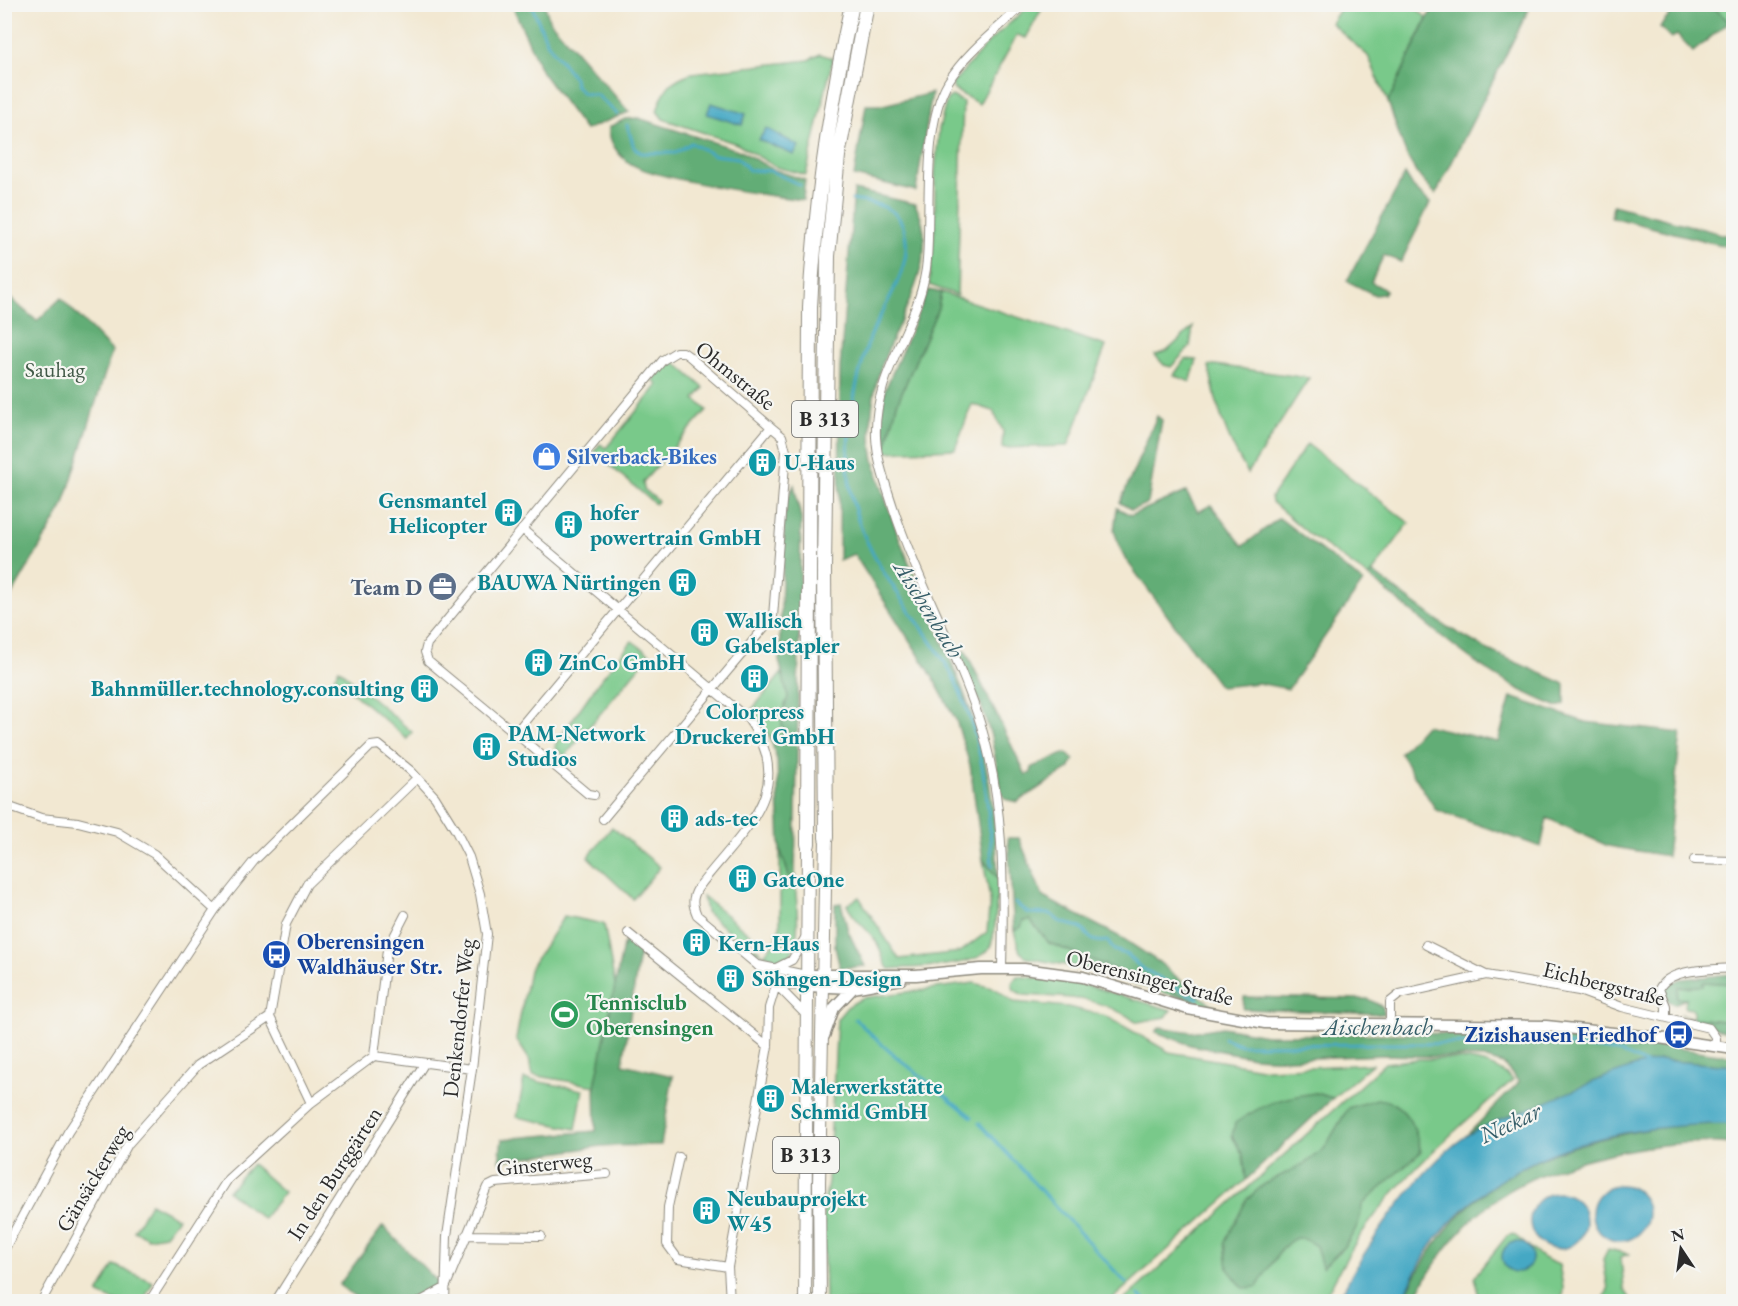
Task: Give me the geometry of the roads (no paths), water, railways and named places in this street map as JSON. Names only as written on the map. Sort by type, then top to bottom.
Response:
[{"type":"highway","name":"B 313","points":[[808,844],[810,307],[813,235],[830,107],[852,4]]},
{"type":"highway","name":"B 313","points":[[826,838],[824,570],[828,256],[838,156],[867,4]]},
{"type":"main road","name":"B 313","points":[[820,1302],[819,1184],[825,982],[826,838]]},
{"type":"main road","name":"B 313","points":[[805,1302],[808,844]]},
{"type":"street","points":[[1002,968],[1003,848],[988,748],[977,711],[905,543],[885,481],[876,437],[877,412],[884,377],[923,285],[933,141],[944,90],[960,66],[1024,4]]},
{"type":"street","name":"Ohmstraße","points":[[515,733],[771,428],[690,357],[683,352],[669,354],[522,529]]},
{"type":"street","points":[[603,819],[767,626],[775,609],[787,455],[782,436],[771,428]]},
{"type":"street","points":[[594,795],[588,794],[428,661],[425,652],[430,640],[522,529],[713,689],[748,719],[758,731],[768,763],[768,788],[759,811],[698,888],[692,898],[693,906],[704,921],[757,965],[807,1016]]},
{"type":"street","name":"Denkendorfer Weg","points":[[215,910],[254,861],[371,746],[379,745],[417,778],[435,796],[456,831],[469,857],[480,894],[487,934],[472,1069],[447,1236],[445,1302]]},
{"type":"street","points":[[311,1103],[270,1017],[286,924],[307,884],[417,778]]},
{"type":"street","points":[[4,805],[41,818],[78,822],[117,832],[154,854],[215,910],[68,1132],[4,1250]]},
{"type":"street","points":[[1694,860],[1734,861]]},
{"type":"street","points":[[374,1056],[387,950],[405,915]]},
{"type":"street","points":[[628,933],[768,1046]]},
{"type":"street","points":[[774,969],[792,960],[807,934]]},
{"type":"street","points":[[1426,945],[1486,975]]},
{"type":"street","points":[[757,965],[806,980],[825,982]]},
{"type":"street","name":"Oberensinger Straße","points":[[825,982],[1002,968],[1055,972],[1083,977],[1188,1010],[1265,1023],[1546,1026],[1734,1049]]},
{"type":"street","points":[[1666,1017],[1666,1006],[1659,989],[1666,979],[1677,975],[1734,968]]},
{"type":"street","name":"Oberensinger Straße","points":[[825,982],[853,988],[916,975]]},
{"type":"street","name":"Eichbergstraße","points":[[1390,1024],[1390,1002],[1400,994],[1486,975],[1579,991],[1622,1006],[1709,1028],[1716,1038],[1716,1046]]},
{"type":"street","points":[[776,985],[806,980]]},
{"type":"street","points":[[730,1302],[728,1267],[768,1046],[769,1008],[776,985]]},
{"type":"street","points":[[823,1038],[834,1008],[853,988]]},
{"type":"street","name":"Gänsäckerweg","points":[[41,1302],[128,1144],[198,1065],[270,1017]]},
{"type":"street","points":[[149,1302],[228,1179],[311,1103],[374,1056],[472,1069]]},
{"type":"street","name":"In den Burggärten","points":[[275,1302],[424,1064]]},
{"type":"street","points":[[679,1158],[668,1207],[667,1244],[678,1259],[728,1267]]},
{"type":"street","name":"Ginsterweg","points":[[445,1288],[487,1187],[495,1183],[607,1174]]},
{"type":"street","points":[[466,1235],[541,1236]]},
{"type":"street","points":[[419,1302],[445,1288]]},
{"type":"water","points":[[711,103],[746,114],[742,125],[707,114]]},
{"type":"water","points":[[766,128],[799,146],[794,155],[759,140]]},
{"type":"water","name":"Neckar","points":[[1659,1060],[1733,1066],[1733,1124],[1651,1129],[1610,1136],[1571,1146],[1534,1162],[1499,1181],[1466,1207],[1432,1245],[1402,1301],[1338,1301],[1361,1259],[1392,1213],[1428,1170],[1463,1138],[1490,1124],[1598,1080]]},
{"type":"water","points":[[1614,1185],[1626,1185],[1636,1189],[1644,1197],[1648,1213],[1644,1229],[1636,1237],[1626,1241],[1614,1241],[1604,1237],[1596,1229],[1592,1219],[1592,1207],[1596,1197],[1604,1189]]},
{"type":"water","points":[[1552,1193],[1564,1193],[1574,1197],[1582,1205],[1586,1221],[1582,1237],[1574,1245],[1564,1249],[1552,1249],[1542,1245],[1534,1237],[1530,1227],[1530,1215],[1534,1205],[1542,1197]]},
{"type":"water","points":[[1517,1242],[1528,1246],[1532,1257],[1528,1268],[1517,1272],[1506,1268],[1502,1257],[1506,1246]]},
{"type":"waterway","name":"Aischenbach","points":[[531,4],[548,44],[574,78],[575,84],[582,93],[597,95],[617,114]]},
{"type":"waterway","name":"Aischenbach","points":[[627,125],[634,147],[641,153],[675,153],[691,143],[714,155],[738,158],[749,170],[771,171],[800,185]]},
{"type":"waterway","name":"Aischenbach","points":[[852,200],[881,206],[893,212],[902,224],[906,239],[906,255],[902,270],[868,343],[855,392],[848,443],[849,477],[853,502],[860,527],[883,572],[941,656],[955,680],[965,705],[974,731],[985,785],[992,866]]},
{"type":"waterway","name":"Aischenbach","points":[[1015,903],[1028,913],[1051,914],[1060,922],[1081,928],[1095,941],[1108,941],[1114,950],[1128,955],[1140,967],[1198,999]]},
{"type":"waterway","points":[[855,1019],[888,1050],[972,1117]]},
{"type":"waterway","name":"Aischenbach","points":[[1224,1038],[1241,1045],[1534,1043]]},
{"type":"waterway","name":"Aischenbach","points":[[1553,1044],[1613,1051],[1647,1065]]},
{"type":"waterway","points":[[979,1123],[1126,1283]]},
{"type":"waterway","points":[[1139,1295],[1145,1302]]},
{"type":"place","name":"Silverback-Bikes","points":[[546,456]]},
{"type":"place","name":"U-Haus","points":[[763,462]]},
{"type":"place","name":"Gensmantel Helicopter","points":[[508,513]]},
{"type":"place","name":"hofer powertrain GmbH","points":[[569,525]]},
{"type":"place","name":"BAUWA Nürtingen","points":[[682,582]]},
{"type":"place","name":"Team D","points":[[443,587]]},
{"type":"place","name":"Wallisch Gabelstapler","points":[[704,633]]},
{"type":"place","name":"ZinCo GmbH","points":[[538,662]]},
{"type":"place","name":"Colorpress Druckerei GmbH","points":[[755,679]]},
{"type":"place","name":"Bahnmüller.technology.consulting","points":[[425,688]]},
{"type":"place","name":"PAM-Network Studios","points":[[487,746]]},
{"type":"place","name":"ads-tec","points":[[674,818]]},
{"type":"place","name":"GateOne","points":[[742,879]]},
{"type":"place","name":"Kern-Haus","points":[[697,943]]},
{"type":"place","name":"Oberensingen Waldhäuser Str.","points":[[276,954]]},
{"type":"place","name":"Söhngen-Design","points":[[731,978]]},
{"type":"place","name":"Tennisclub Oberensingen","points":[[565,1015]]},
{"type":"place","name":"Zizishausen Friedhof","points":[[1678,1034]]},
{"type":"place","name":"Malerwerkstätte Schmid GmbH","points":[[770,1099]]},
{"type":"place","name":"Neubauprojekt W45","points":[[706,1211]]},
{"type":"park label","name":"Sauhag","points":[[55,369]]}]
